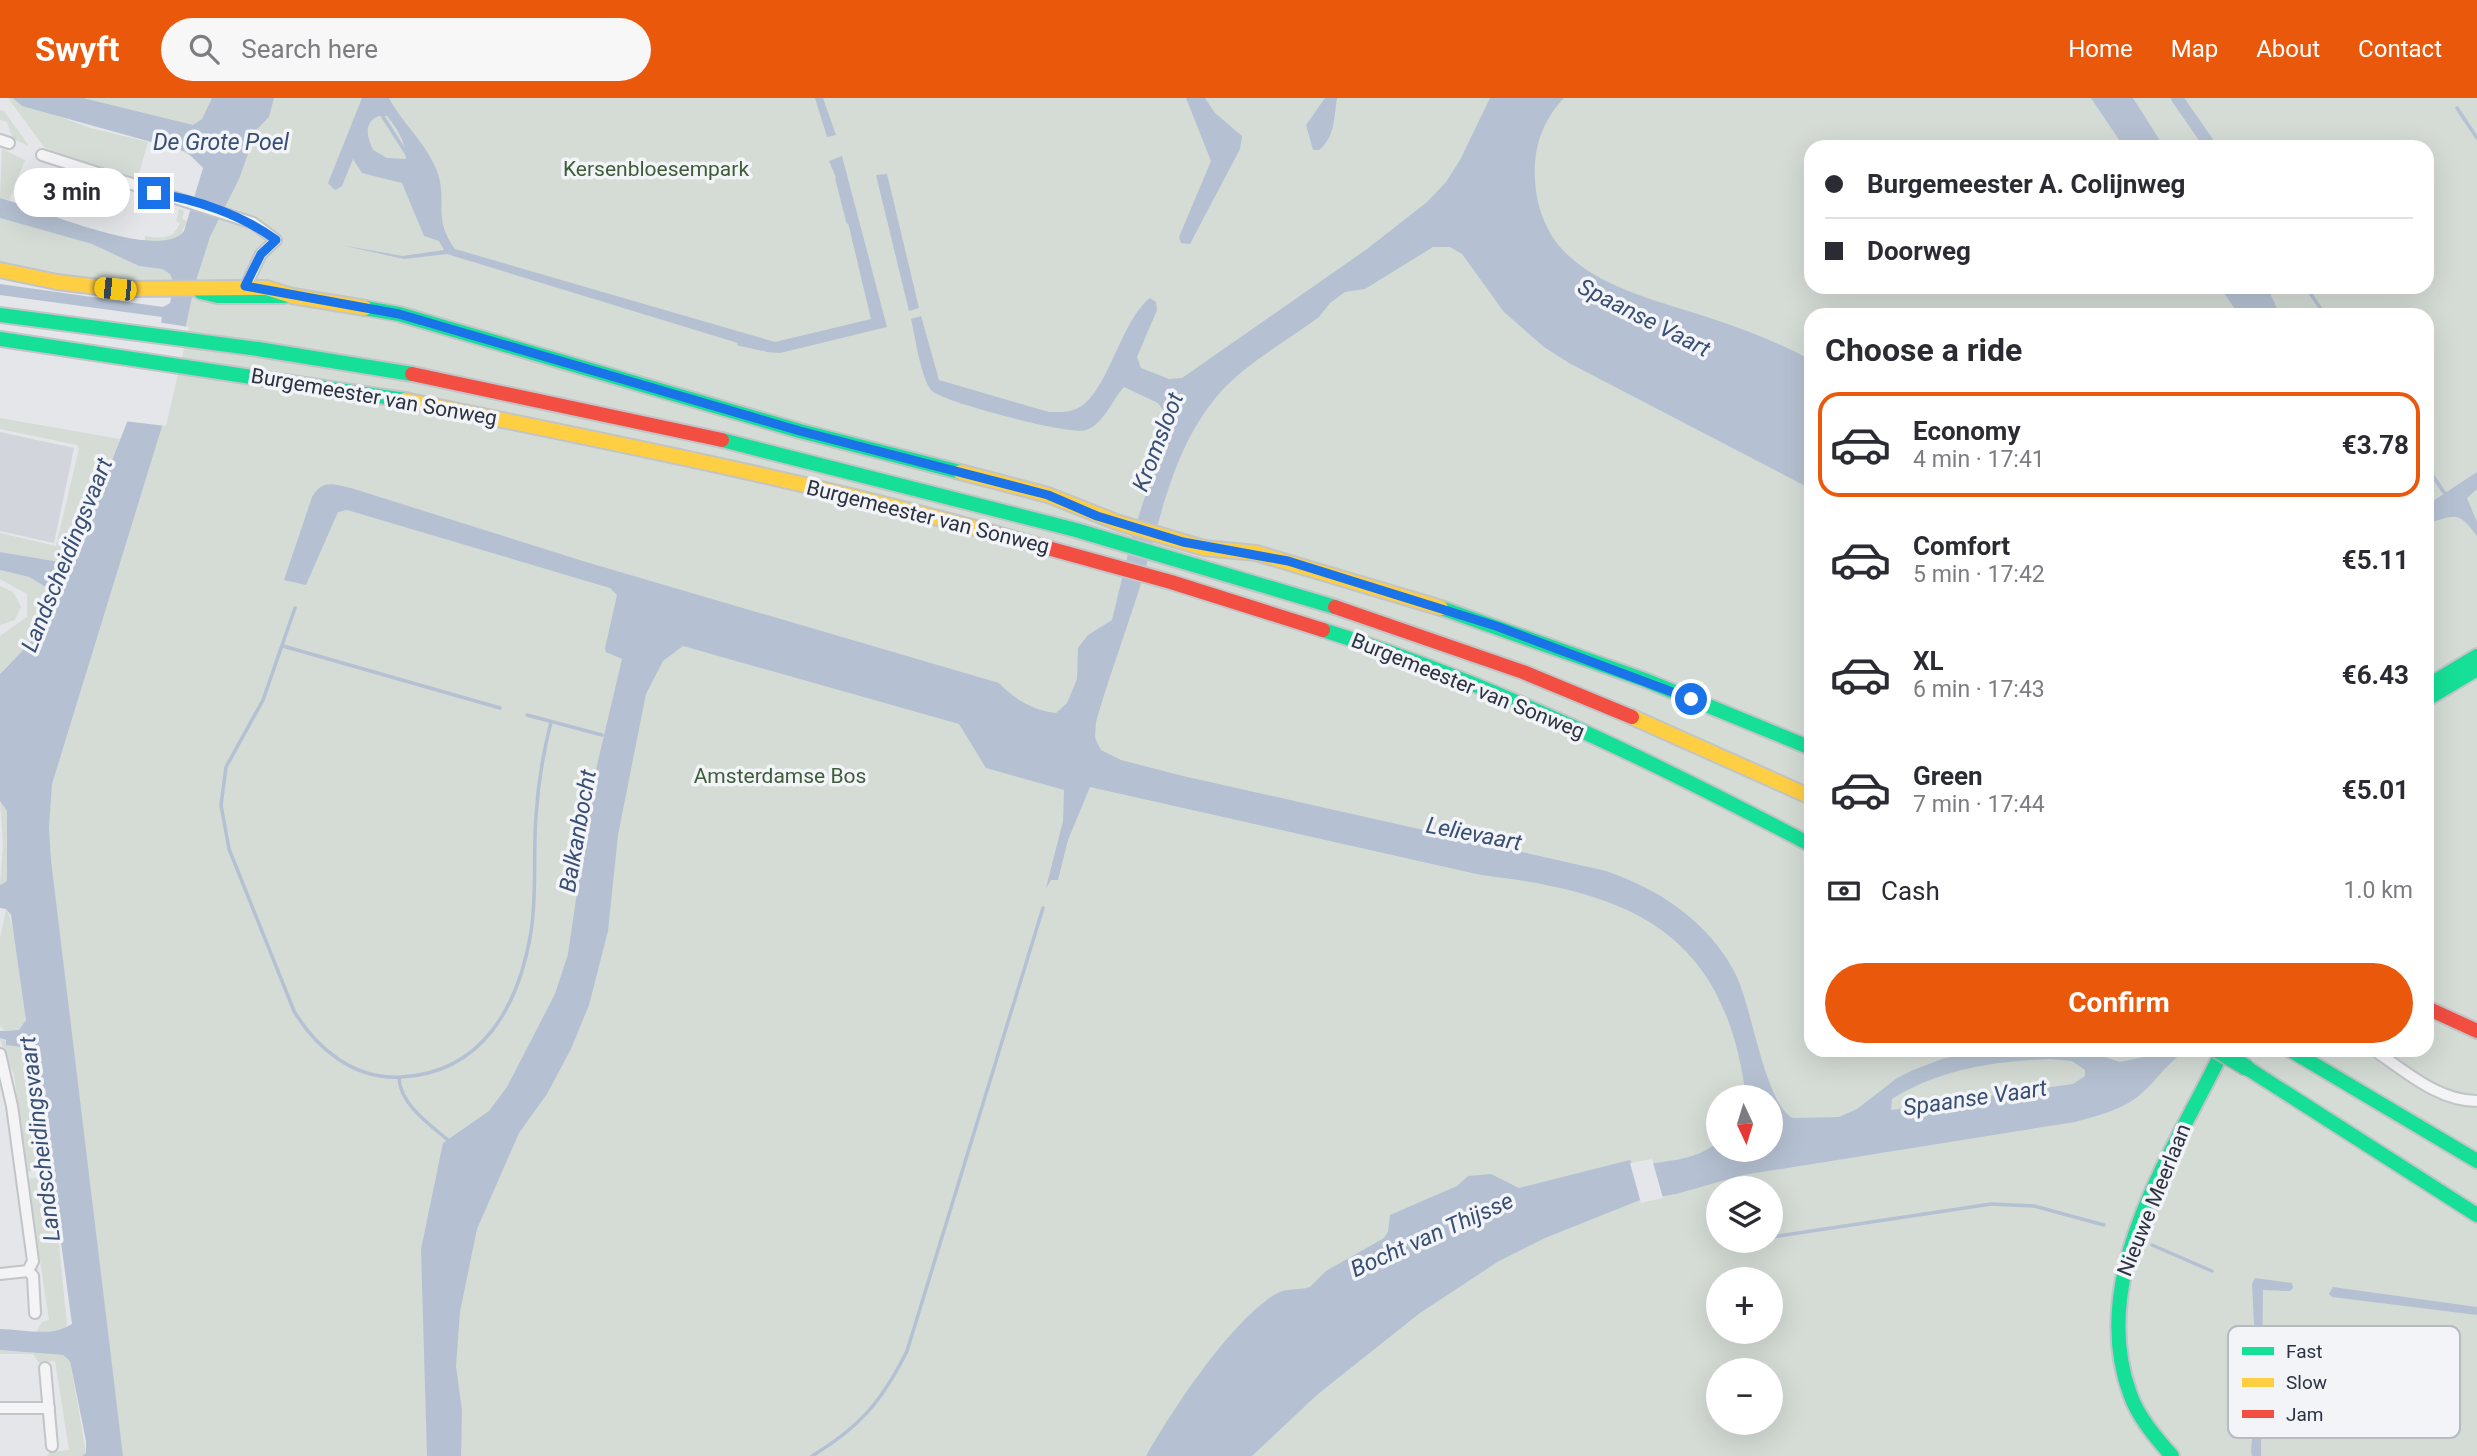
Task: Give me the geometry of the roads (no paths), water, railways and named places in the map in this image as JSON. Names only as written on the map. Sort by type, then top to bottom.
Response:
[{"type":"main road","points":[[0,270],[90,286],[197,291],[218,296],[243,292],[292,296],[399,314],[800,431],[1048,495],[1181,550],[1288,561],[1496,626],[1645,680],[1804,745]]},
{"type":"main road","name":"Burgemeester van Sonweg","points":[[0,315],[236,346],[408,374],[573,406],[842,468],[1101,536],[1181,550],[1594,701],[1804,794]]},
{"type":"main road","name":"Burgemeester van Sonweg","points":[[0,339],[379,395],[625,445],[888,504],[1108,564],[1383,649],[1534,711],[1703,788],[1804,841]]},
{"type":"main road","points":[[2434,682],[2477,656]]},
{"type":"main road","points":[[2434,696],[2477,670]]},
{"type":"main road","points":[[2434,1011],[2477,1031]]},
{"type":"main road","name":"Nieuwe Meerlaan","points":[[2172,1456],[2130,1395],[2118,1347],[2118,1290],[2150,1203],[2217,1057]]},
{"type":"main road","points":[[2220,1057],[2247,1068],[2477,1215]]},
{"type":"main road","points":[[2302,1057],[2477,1161]]},
{"type":"street","points":[[42,155],[253,223],[276,240],[261,254],[243,292]]},
{"type":"street","points":[[0,1054],[33,1261],[27,1271]]},
{"type":"street","points":[[2384,1057],[2427,1086],[2446,1095],[2477,1101]]},
{"type":"street","points":[[0,1274],[27,1271],[33,1276],[35,1313]]},
{"type":"street","points":[[45,1368],[52,1446]]},
{"type":"street","points":[[0,1408],[49,1408]]},
{"type":"water","name":"De Grote Poel","points":[[13,98],[83,98],[193,125],[202,119],[212,98],[274,98],[269,117],[257,129],[239,179],[210,237],[195,284],[167,410],[52,784],[49,827],[51,860],[123,1456],[82,1456],[86,1453],[86,1441],[70,1361],[63,1355],[0,1350],[0,1329],[46,1332],[72,1324],[35,1049],[6,1045],[6,1040],[0,1038],[0,1031],[19,1030],[26,1020],[11,915],[6,909],[0,908],[0,885],[7,881],[7,811],[0,801],[0,674],[49,623],[54,592],[29,577],[0,570],[0,552],[60,562],[74,555],[134,405],[159,336],[162,317],[0,295],[0,284],[163,307],[170,303],[174,284],[170,274],[162,269],[139,266],[92,244],[0,218],[0,198],[124,237],[150,241],[170,239],[184,231],[203,168],[187,152],[22,106]]},
{"type":"water","points":[[362,98],[389,98],[433,161],[440,182],[444,228],[455,249],[775,342],[871,319],[839,185],[829,161],[842,156],[887,327],[780,353],[767,352],[447,254],[404,259],[341,245],[402,256],[444,250],[439,241],[424,236],[402,183],[362,173],[353,159],[342,186],[335,190],[328,183]],"holes":[[[379,116],[387,116],[401,136],[406,159],[387,158],[373,150],[368,126]]]},
{"type":"water","points":[[815,98],[823,98],[836,135],[827,137]]},
{"type":"water","points":[[1186,98],[1205,98],[1215,113],[1242,136],[1240,149],[1190,244],[1181,243],[1179,237],[1211,161]]},
{"type":"water","points":[[1325,98],[1337,98],[1333,127],[1324,145],[1319,150],[1313,150],[1306,125]]},
{"type":"water","name":"Spaanse Vaart","points":[[1490,98],[1564,98],[1550,116],[1537,147],[1536,192],[1541,213],[1550,232],[1570,257],[1618,287],[1747,331],[1804,356],[1804,485],[1569,363],[1544,347],[1504,312],[1462,254],[1450,247],[1433,247],[1365,289],[1345,292],[1330,303],[1319,317],[1228,384],[1202,417],[1169,488],[1101,705],[1095,738],[1101,750],[1121,760],[1606,871],[1645,887],[1696,922],[1723,953],[1741,986],[1770,1085],[1744,1085],[1735,1041],[1717,995],[1693,959],[1663,931],[1626,910],[1584,894],[1481,875],[1090,787],[1068,840],[1058,880],[1051,880],[1046,888],[1063,821],[1064,790],[986,768],[959,724],[683,646],[663,661],[646,694],[618,835],[608,931],[589,1005],[571,1049],[547,1094],[519,1133],[477,1229],[460,1312],[456,1366],[462,1411],[461,1456],[427,1456],[421,1249],[443,1143],[489,1111],[507,1087],[555,994],[568,954],[593,782],[622,659],[606,652],[605,648],[617,595],[610,588],[347,510],[338,512],[306,585],[284,580],[316,491],[328,484],[351,488],[586,562],[999,683],[1025,703],[1056,713],[1067,703],[1077,679],[1078,648],[1088,635],[1112,620],[1132,537],[1166,431],[1163,410],[1158,403],[1124,387],[1098,423],[1086,430],[1076,430],[1034,423],[959,403],[932,391],[928,385],[911,319],[921,316],[939,380],[1049,412],[1073,410],[1087,402],[1096,390],[1130,323],[1150,298],[1156,302],[1157,310],[1137,357],[1141,368],[1169,379],[1182,378],[1367,249],[1427,202],[1446,182],[1460,160]]},
{"type":"water","points":[[2091,98],[2133,98],[2160,140],[2119,140]]},
{"type":"water","points":[[887,174],[919,308],[909,311],[876,175]]},
{"type":"water","points":[[2225,294],[2270,294],[2277,308],[2234,308]]},
{"type":"water","points":[[2477,472],[2477,489],[2467,498],[2477,522],[2477,536],[2460,518],[2450,517],[2434,521],[2434,500]]},
{"type":"water","points":[[1951,1057],[2105,1057],[2120,1062],[2143,1057],[2178,1057],[2129,1103],[2107,1113],[2075,1122],[1739,1176],[1706,1176],[1706,1185],[1640,1200],[1545,1238],[1499,1261],[1420,1313],[1318,1394],[1252,1456],[1146,1456],[1203,1369],[1256,1309],[1278,1293],[1310,1287],[1326,1271],[1384,1238],[1388,1232],[1390,1215],[1457,1186],[1468,1176],[1491,1174],[1519,1188],[1630,1160],[1635,1167],[1706,1150],[1706,1162],[1783,1162],[1783,1109],[1793,1118],[1839,1117],[1857,1109],[1897,1078]],"holes":[[[2050,1059],[2072,1061],[2085,1070],[2085,1076],[2073,1084],[1891,1110],[1892,1099],[1910,1089],[1968,1068]]]},
{"type":"water","points":[[2255,1278],[2292,1283],[2293,1288],[2290,1291],[2263,1290],[2263,1326],[2254,1326],[2252,1284]]},
{"type":"water","points":[[2333,1287],[2477,1307],[2477,1315],[2332,1297],[2329,1294]]},
{"type":"water","points":[[2252,1438],[2261,1438],[2261,1456],[2252,1456]]},
{"type":"waterway","points":[[2177,98],[2206,140]]},
{"type":"waterway","points":[[2457,108],[2477,138]]},
{"type":"waterway","points":[[380,112],[408,156]]},
{"type":"waterway","points":[[837,179],[848,222]]},
{"type":"waterway","points":[[2311,294],[2320,308]]},
{"type":"waterway","points":[[739,344],[762,349]]},
{"type":"waterway","points":[[2434,478],[2445,494]]},
{"type":"waterway","points":[[295,608],[263,700],[226,767],[221,805],[229,849],[294,1011],[325,1049],[352,1067],[384,1077],[430,1073],[454,1063],[475,1049],[506,1009],[517,985],[531,932],[537,804],[551,722]]},
{"type":"waterway","points":[[283,646],[500,708]]},
{"type":"waterway","points":[[527,715],[602,735]]},
{"type":"waterway","points":[[812,1456],[857,1423],[879,1399],[907,1351],[1043,908]]},
{"type":"waterway","points":[[399,1078],[404,1096],[410,1105],[448,1140]]},
{"type":"waterway","points":[[1783,1235],[1991,1204],[2034,1206],[2104,1225]]},
{"type":"waterway","points":[[2152,1245],[2212,1271]]},
{"type":"park label","name":"Kersenbloesempark","points":[[656,169]]},
{"type":"park label","name":"Amsterdamse Bos","points":[[780,776]]},
{"type":"water label","name":"Kromsloot","points":[[1158,442]]},
{"type":"water label","name":"Landscheidingsvaart","points":[[67,555]]},
{"type":"water label","name":"Balkanbocht","points":[[578,831]]},
{"type":"water label","name":"Lelievaart","points":[[1474,834]]},
{"type":"water label","name":"Landscheidingsvaart","points":[[40,1139]]},
{"type":"water label","name":"Bocht van Thijsse","points":[[1432,1235]]}]
